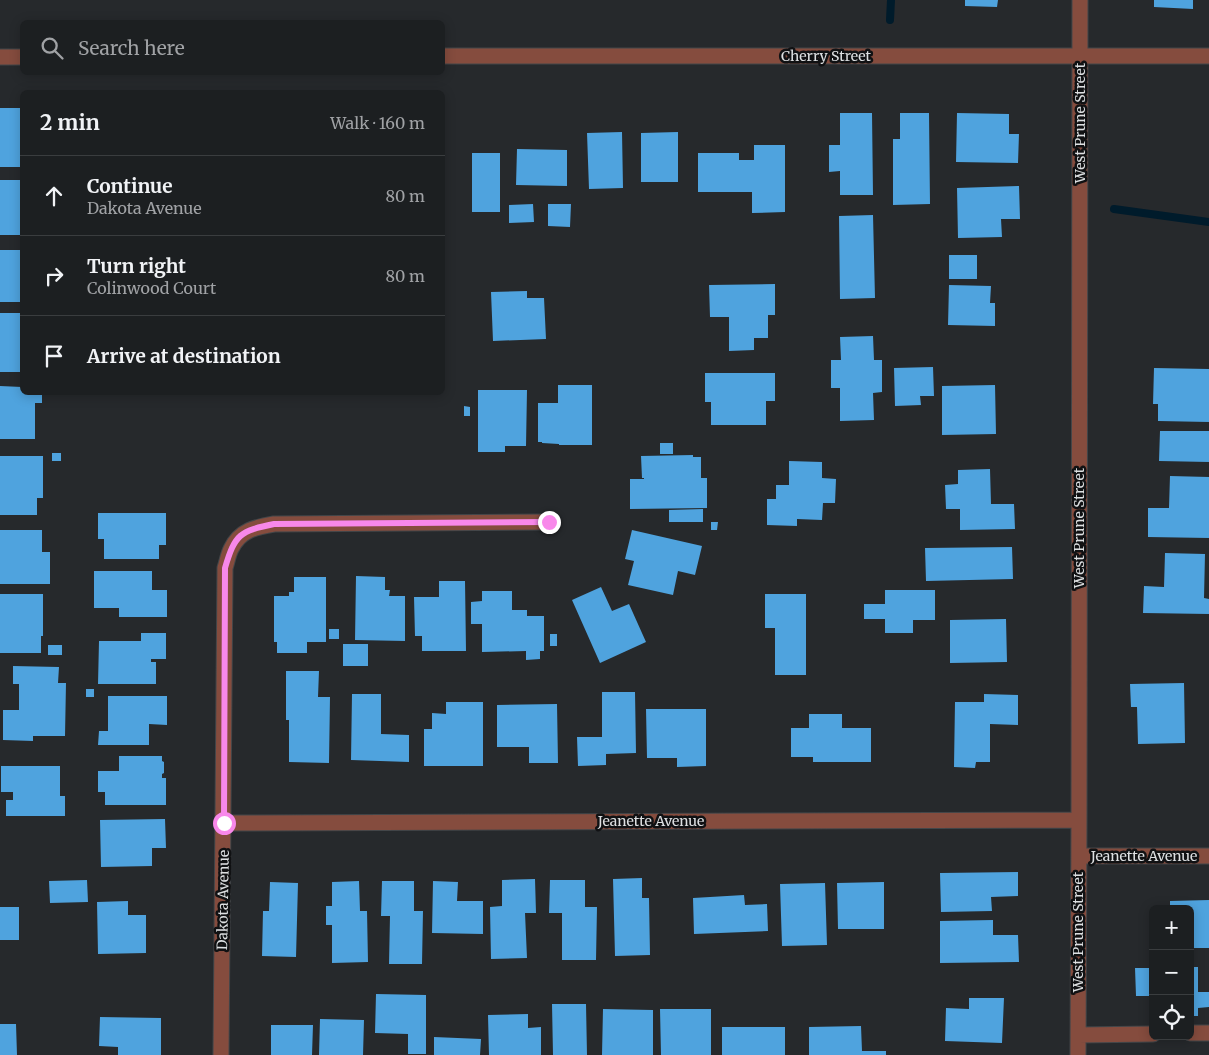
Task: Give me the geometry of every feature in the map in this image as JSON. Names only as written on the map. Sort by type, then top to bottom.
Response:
[{"type":"street","name":"West Prune Street","points":[[1078,1055],[1080,0]]},
{"type":"street","name":"Cherry Street","points":[[445,56],[1209,56]]},
{"type":"street","points":[[0,57],[20,57]]},
{"type":"street","name":"Dakota Avenue","points":[[221,1055],[225,568],[231,549],[238,537],[253,528],[274,524],[549,522]]},
{"type":"street","name":"Jeanette Avenue","points":[[224,823],[1079,820]]},
{"type":"street","name":"Jeanette Avenue","points":[[1079,856],[1209,856]]},
{"type":"street","points":[[1194,1033],[1209,1033]]},
{"type":"street","points":[[1078,1035],[1149,1034]]},
{"type":"building","points":[[965,0],[998,0],[997,7],[965,6]]},
{"type":"building","points":[[1154,0],[1193,0],[1193,9],[1154,7]]},
{"type":"building","points":[[0,108],[20,108],[20,167],[0,167]]},
{"type":"building","points":[[840,113],[872,113],[873,195],[840,195],[840,171],[829,172],[829,145],[840,145]]},
{"type":"building","points":[[900,113],[929,113],[930,204],[893,205],[893,139],[900,139]]},
{"type":"building","points":[[957,113],[1009,114],[1009,134],[1019,134],[1018,163],[956,162]]},
{"type":"building","points":[[622,132],[623,188],[589,189],[587,133]]},
{"type":"building","points":[[678,132],[678,182],[641,182],[641,133]]},
{"type":"building","points":[[754,145],[785,145],[785,212],[752,213],[752,192],[698,192],[698,153],[739,153],[739,160],[754,160]]},
{"type":"building","points":[[517,149],[567,150],[567,186],[516,185]]},
{"type":"building","points":[[472,153],[500,153],[500,212],[472,212]]},
{"type":"building","points":[[0,180],[20,180],[20,235],[0,235]]},
{"type":"building","points":[[1019,186],[1020,219],[1001,219],[1002,237],[958,238],[957,188]]},
{"type":"building","points":[[533,204],[534,222],[509,223],[509,205]]},
{"type":"building","points":[[548,204],[571,204],[570,227],[548,226]]},
{"type":"building","points":[[873,215],[875,298],[840,299],[839,216]]},
{"type":"building","points":[[0,250],[20,250],[20,302],[0,302]]},
{"type":"building","points":[[949,255],[977,255],[977,279],[949,279]]},
{"type":"building","points":[[775,284],[775,315],[768,315],[768,338],[754,338],[754,350],[729,351],[729,317],[710,317],[709,285]]},
{"type":"building","points":[[949,285],[991,286],[990,303],[995,303],[995,326],[948,325]]},
{"type":"building","points":[[527,291],[527,298],[544,298],[546,339],[493,341],[491,292]]},
{"type":"building","points":[[0,313],[20,313],[20,372],[0,372]]},
{"type":"building","points":[[873,336],[874,360],[882,360],[882,392],[873,393],[874,420],[840,421],[840,388],[831,388],[831,360],[841,360],[840,337]]},
{"type":"building","points":[[933,367],[934,396],[920,396],[921,405],[895,406],[894,368]]},
{"type":"building","points":[[1154,368],[1209,369],[1209,422],[1158,421],[1158,404],[1153,404]]},
{"type":"building","points":[[705,373],[775,373],[775,401],[766,401],[766,425],[711,425],[711,402],[705,402]]},
{"type":"building","points":[[558,385],[592,385],[592,445],[559,445],[538,442],[538,403],[558,403]]},
{"type":"building","points":[[995,385],[996,434],[942,435],[942,386]]},
{"type":"building","points":[[0,386],[20,387],[20,395],[42,395],[42,403],[35,403],[35,439],[0,439]]},
{"type":"building","points":[[478,390],[527,390],[526,446],[505,446],[505,452],[478,452]]},
{"type":"building","points":[[464,406],[470,407],[470,416],[464,416]]},
{"type":"building","points":[[1160,431],[1209,431],[1209,462],[1159,461]]},
{"type":"building","points":[[660,443],[673,443],[673,454],[660,454]]},
{"type":"building","points":[[52,453],[61,453],[61,461],[52,461]]},
{"type":"building","points":[[693,455],[693,457],[701,457],[701,478],[707,478],[707,508],[630,509],[630,479],[644,479],[642,478],[641,456]]},
{"type":"building","points":[[0,456],[43,456],[43,498],[37,498],[37,515],[0,515]]},
{"type":"building","points":[[789,461],[822,462],[822,478],[836,479],[835,503],[823,503],[822,520],[797,519],[797,526],[767,525],[767,499],[776,499],[776,485],[789,485]]},
{"type":"building","points":[[990,469],[991,504],[1014,504],[1015,529],[960,530],[960,509],[946,509],[945,485],[958,484],[958,470]]},
{"type":"building","points":[[1170,476],[1209,477],[1209,538],[1148,537],[1148,508],[1169,508]]},
{"type":"building","points":[[703,509],[703,522],[669,522],[669,510]]},
{"type":"building","points":[[98,513],[166,513],[166,545],[159,545],[159,559],[104,559],[104,539],[98,539]]},
{"type":"building","points":[[711,522],[718,522],[717,530],[711,530]]},
{"type":"building","points":[[0,530],[42,530],[42,552],[50,552],[50,584],[0,584]]},
{"type":"building","points":[[632,530],[702,546],[695,575],[678,571],[673,595],[628,585],[634,561],[625,559]]},
{"type":"building","points":[[1012,547],[1013,579],[926,581],[925,548]]},
{"type":"building","points":[[1165,553],[1205,554],[1204,598],[1209,599],[1209,614],[1143,613],[1144,586],[1164,587]]},
{"type":"building","points":[[94,571],[152,571],[152,590],[167,590],[167,617],[119,617],[119,608],[94,608]]},
{"type":"building","points":[[356,576],[385,577],[385,590],[390,590],[389,596],[405,596],[405,641],[355,640]]},
{"type":"building","points":[[294,577],[326,577],[326,642],[307,642],[307,653],[277,653],[277,642],[274,642],[274,596],[289,596],[289,592],[294,592]]},
{"type":"building","points":[[439,581],[465,581],[466,651],[422,651],[422,636],[415,636],[414,597],[439,597]]},
{"type":"building","points":[[601,587],[612,611],[629,604],[646,642],[600,663],[572,600]]},
{"type":"building","points":[[885,590],[935,590],[935,620],[913,620],[913,633],[885,633],[885,619],[864,619],[864,604],[885,604]]},
{"type":"building","points":[[482,591],[512,591],[512,610],[527,610],[527,616],[544,616],[544,651],[540,651],[540,659],[526,660],[526,651],[482,652],[482,624],[471,624],[471,602],[482,601]]},
{"type":"building","points":[[0,594],[43,594],[41,653],[0,653]]},
{"type":"building","points":[[765,594],[806,594],[806,675],[775,675],[775,628],[765,628]]},
{"type":"building","points":[[1006,619],[1007,662],[950,663],[950,620]]},
{"type":"building","points":[[329,629],[339,629],[339,639],[329,639]]},
{"type":"building","points":[[141,633],[166,633],[166,659],[151,659],[151,662],[156,662],[156,684],[98,684],[99,641],[141,641]]},
{"type":"building","points":[[550,634],[557,634],[557,646],[550,646]]},
{"type":"building","points":[[343,644],[368,644],[368,666],[343,666]]},
{"type":"building","points":[[48,645],[62,645],[62,655],[48,655]]},
{"type":"building","points":[[13,666],[59,667],[58,683],[66,683],[65,736],[33,736],[33,741],[3,740],[3,710],[19,710],[19,684],[13,684]]},
{"type":"building","points":[[286,671],[319,671],[318,697],[330,697],[329,763],[289,762],[289,720],[286,720]]},
{"type":"building","points":[[1184,683],[1185,743],[1138,744],[1137,707],[1131,707],[1130,684]]},
{"type":"building","points":[[86,689],[94,689],[94,697],[86,697]]},
{"type":"building","points":[[602,692],[635,692],[636,753],[606,754],[606,765],[578,766],[577,737],[602,737]]},
{"type":"building","points":[[352,694],[381,694],[381,734],[409,735],[409,762],[351,760]]},
{"type":"building","points":[[984,694],[1018,695],[1018,725],[990,724],[990,762],[976,762],[975,768],[954,767],[955,702],[984,702]]},
{"type":"building","points":[[108,696],[167,696],[167,725],[149,724],[149,745],[98,745],[99,731],[108,731]]},
{"type":"building","points":[[446,702],[483,702],[483,766],[424,766],[424,729],[432,729],[432,713],[446,714]]},
{"type":"building","points":[[557,704],[558,763],[529,763],[529,747],[497,747],[497,705]]},
{"type":"building","points":[[646,709],[706,709],[706,766],[677,767],[677,758],[647,758]]},
{"type":"building","points":[[809,714],[842,714],[842,728],[871,728],[871,762],[813,762],[813,757],[791,757],[791,728],[809,728]]},
{"type":"building","points":[[119,756],[162,756],[164,773],[162,778],[166,778],[166,805],[105,805],[105,792],[98,792],[98,771],[119,771]]},
{"type":"building","points":[[1,766],[60,766],[60,796],[65,796],[65,816],[6,816],[6,800],[13,800],[13,792],[1,792]]},
{"type":"building","points":[[165,819],[166,848],[152,848],[152,866],[101,867],[100,820]]},
{"type":"building","points":[[1018,872],[1018,896],[991,897],[992,911],[941,912],[940,873]]},
{"type":"building","points":[[642,878],[642,898],[649,898],[650,955],[615,956],[613,879]]},
{"type":"building","points":[[535,879],[536,913],[525,913],[527,958],[491,959],[490,907],[502,906],[502,880]]},
{"type":"building","points":[[87,880],[88,902],[50,903],[49,881]]},
{"type":"building","points":[[550,880],[585,880],[585,907],[597,907],[596,960],[562,960],[562,913],[549,913]]},
{"type":"building","points":[[359,881],[360,911],[367,911],[368,962],[332,963],[332,925],[326,925],[326,906],[332,906],[332,882]]},
{"type":"building","points":[[382,881],[414,881],[414,911],[423,911],[422,964],[389,964],[390,916],[381,916]]},
{"type":"building","points":[[433,881],[458,882],[457,901],[483,901],[483,934],[432,933]]},
{"type":"building","points":[[270,882],[298,883],[296,957],[262,956],[263,911],[269,911]]},
{"type":"building","points":[[884,882],[884,929],[838,929],[837,883]]},
{"type":"building","points":[[825,883],[827,945],[782,946],[780,884]]},
{"type":"building","points":[[744,895],[745,905],[767,904],[768,931],[694,934],[693,898]]},
{"type":"building","points":[[1209,900],[1209,948],[1194,948],[1194,905],[1170,905],[1170,901]]},
{"type":"building","points":[[128,901],[128,915],[146,915],[146,953],[98,954],[97,902]]},
{"type":"building","points":[[0,907],[19,907],[19,940],[0,940]]},
{"type":"building","points":[[993,920],[993,935],[1018,935],[1019,962],[940,963],[940,921]]},
{"type":"building","points":[[1194,967],[1198,967],[1198,992],[1209,992],[1209,1007],[1198,1008],[1198,1016],[1194,1016]]},
{"type":"building","points":[[1135,968],[1149,968],[1149,996],[1136,996]]},
{"type":"building","points":[[376,994],[426,995],[426,1054],[408,1054],[408,1034],[375,1033]]},
{"type":"building","points":[[969,998],[1004,998],[1002,1043],[945,1041],[946,1008],[969,1009]]},
{"type":"building","points":[[552,1004],[586,1004],[587,1055],[553,1055]]},
{"type":"building","points":[[603,1009],[653,1010],[653,1055],[602,1055]]},
{"type":"building","points":[[660,1009],[711,1009],[711,1055],[661,1055]]},
{"type":"building","points":[[528,1014],[528,1028],[541,1027],[541,1055],[489,1055],[488,1015]]},
{"type":"building","points":[[100,1017],[161,1018],[161,1055],[118,1055],[118,1047],[99,1046]]},
{"type":"building","points":[[320,1019],[364,1020],[363,1055],[319,1055]]},
{"type":"building","points":[[0,1024],[16,1024],[17,1055],[0,1055]]},
{"type":"building","points":[[271,1025],[313,1025],[312,1055],[271,1055]]},
{"type":"building","points":[[861,1026],[862,1051],[886,1051],[886,1055],[809,1055],[809,1027]]},
{"type":"building","points":[[722,1027],[785,1027],[785,1055],[722,1055]]},
{"type":"building","points":[[434,1037],[481,1039],[480,1055],[434,1055]]},
{"type":"waterway","points":[[890,20],[891,0]]},
{"type":"waterway","points":[[1114,209],[1209,222]]},
{"type":"route","points":[[224,823],[225,568],[231,549],[238,537],[253,528],[274,524],[549,522]]}]
